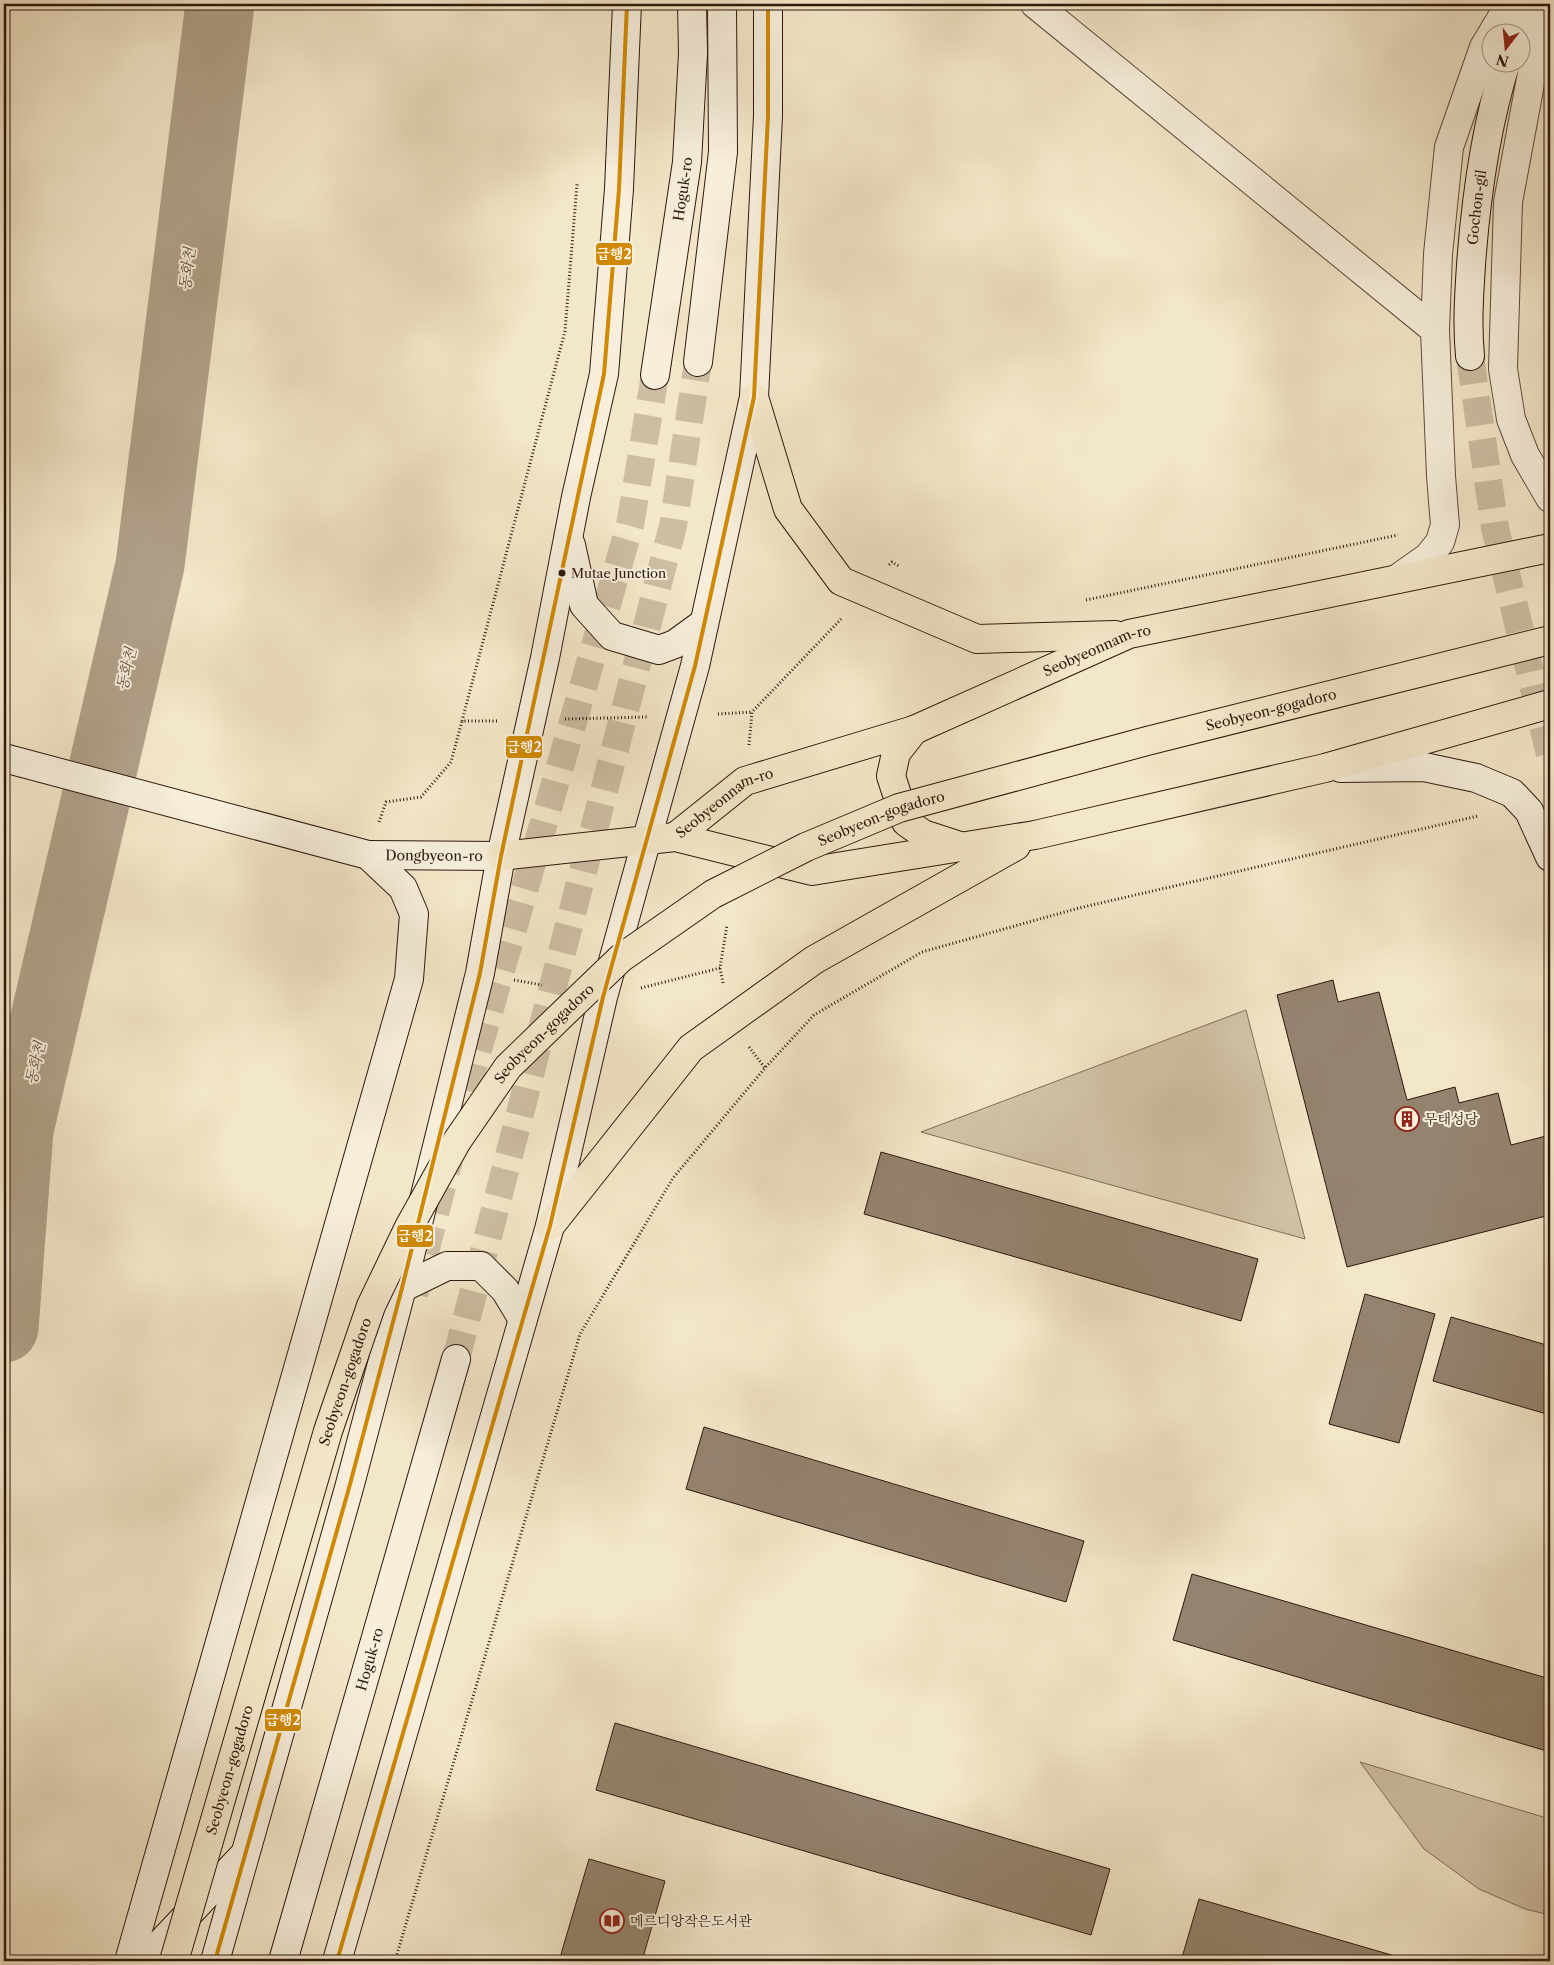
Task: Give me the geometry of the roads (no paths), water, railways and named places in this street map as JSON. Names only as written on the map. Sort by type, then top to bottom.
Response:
[{"type":"highway","points":[[754,397],[788,509],[841,581],[977,639],[1129,634]]},
{"type":"highway","name":"Seobyeonnam-ro","points":[[675,837],[745,781],[914,730],[1129,634],[1550,548]]},
{"type":"highway","name":"Seobyeon-gogadoro","points":[[174,1961],[328,1430],[370,1306],[409,1227],[457,1141],[508,1067],[621,958],[713,894],[806,847],[899,808],[1147,741],[1550,640]]},
{"type":"highway","name":"Seobyeonnam-ro","points":[[675,837],[812,872],[966,848],[1035,835],[1325,768],[1550,704]]},
{"type":"highway","points":[[914,730],[896,753],[891,776],[906,822],[922,834],[966,848]]},
{"type":"highway","points":[[550,1226],[691,1048],[814,960],[1035,835]]},
{"type":"highway","points":[[501,856],[675,837]]},
{"type":"main road","points":[[214,1961],[349,1488],[402,1288],[480,973],[501,856],[545,658],[569,533],[604,374],[619,189],[627,4]]},
{"type":"main road","name":"Hoguk-ro","points":[[655,375],[687,162],[692,53],[692,4]]},
{"type":"main road","points":[[698,362],[723,152],[722,4]]},
{"type":"main road","points":[[337,1961],[550,1226],[604,997],[645,840],[695,666],[754,397],[768,116],[768,4]]},
{"type":"main road","points":[[1035,4],[1435,330]]},
{"type":"main road","points":[[1499,22],[1510,4]]},
{"type":"main road","points":[[1522,22],[1530,4]]},
{"type":"main road","points":[[1548,4],[1540,30],[1508,202],[1503,369],[1511,419],[1524,455],[1550,498]]},
{"type":"main road","points":[[1397,579],[1428,557],[1440,542],[1445,525],[1440,476],[1435,330],[1438,254],[1449,147],[1482,52]]},
{"type":"main road","name":"Gochon-gil","points":[[1470,356],[1467,329],[1475,209],[1484,148],[1503,72]]},
{"type":"main road","points":[[569,533],[584,605],[612,636],[659,650],[675,644],[704,622]]},
{"type":"main road","points":[[4,758],[368,855],[403,888],[414,914],[409,979],[129,1961]]},
{"type":"main road","points":[[1325,768],[1424,767],[1476,778],[1512,793],[1529,810],[1548,845]]},
{"type":"main road","name":"Dongbyeon-ro","points":[[368,855],[501,856]]},
{"type":"main road","points":[[402,1288],[447,1266],[481,1266],[505,1290],[522,1318]]},
{"type":"main road","name":"Hoguk-ro","points":[[284,1961],[456,1358]]},
{"type":"main road","points":[[144,1961],[245,1854]]},
{"type":"waterway","name":"동화천","points":[[4,1328],[19,1130],[150,565],[220,4]]},
{"type":"tunnel","points":[[1470,356],[1495,528],[1550,754]]},
{"type":"tunnel","points":[[456,1359],[673,526],[698,362]]},
{"type":"tunnel","points":[[414,1294],[475,1060],[630,525],[655,375]]},
{"type":"place","name":"Mutae Junction","points":[[562,573]]},
{"type":"place","name":"무태성당","points":[[1407,1119]]},
{"type":"place","name":"메르디앙작은도서관","points":[[612,1921]]}]
